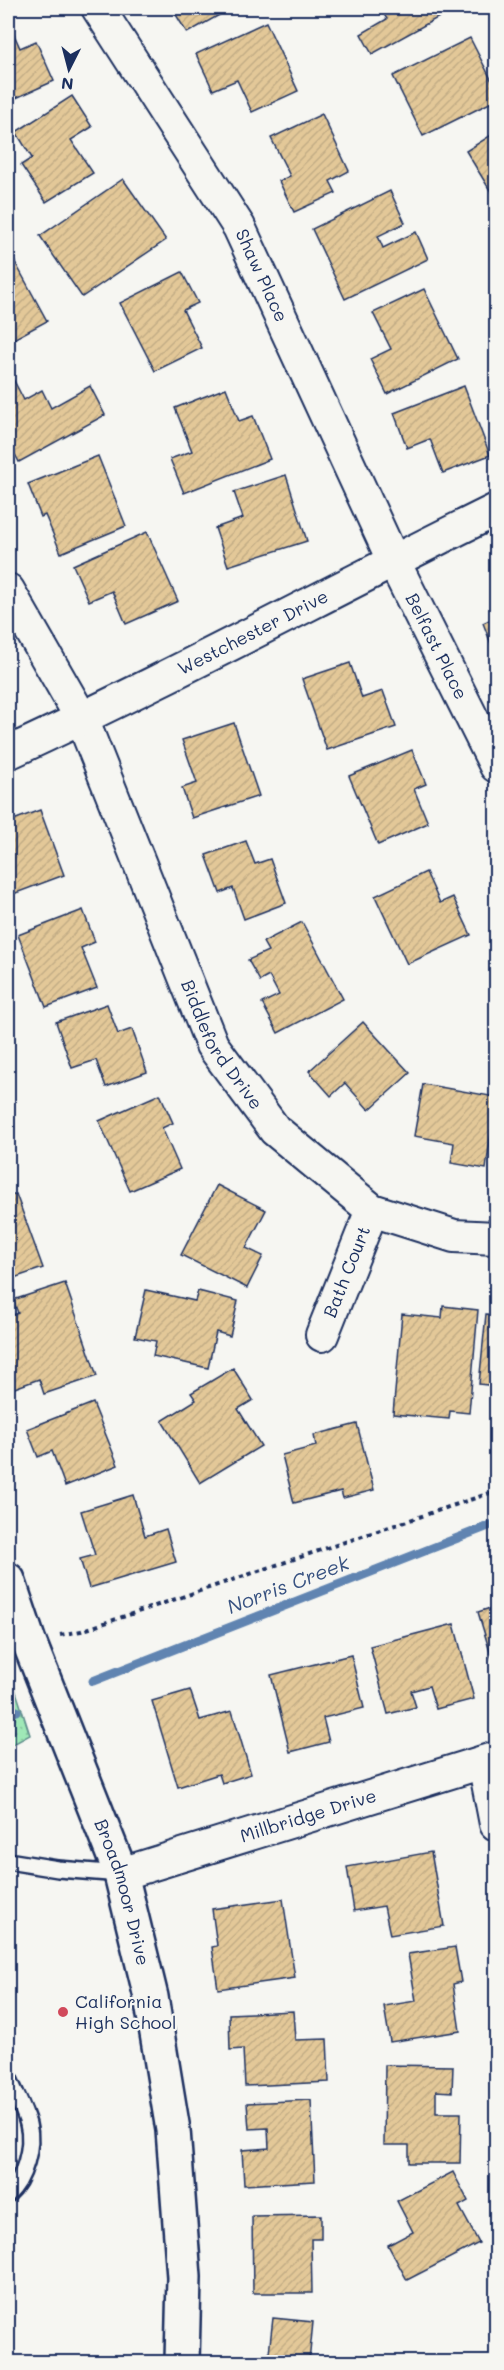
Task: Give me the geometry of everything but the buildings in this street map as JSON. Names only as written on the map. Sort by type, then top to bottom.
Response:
[{"type":"street","name":"Shaw Place","points":[[98,8],[239,226],[393,560]]},
{"type":"street","name":"Westchester Drive","points":[[8,753],[82,719],[496,510]]},
{"type":"street","name":"Belfast Place","points":[[393,560],[496,766]]},
{"type":"street","name":"Biddleford Drive","points":[[8,590],[82,719],[212,1045],[275,1130],[372,1210],[454,1236],[496,1238]]},
{"type":"street","name":"Bath Court","points":[[322,1335],[372,1210]]},
{"type":"street","name":"Broadmoor Drive","points":[[8,1580],[29,1642],[121,1874],[151,1997],[173,2130],[184,2277],[182,2362]]},
{"type":"street","name":"Millbridge Drive","points":[[121,1874],[490,1760]]},
{"type":"street","points":[[490,1760],[496,1824]]},
{"type":"lane","points":[[8,1861],[58,1869],[121,1874]]},
{"type":"lane","points":[[8,2076],[29,2126],[28,2160],[15,2188],[8,2194]]},
{"type":"path","points":[[29,1642],[81,1631],[496,1491]]},
{"type":"green space","points":[[8,1667],[30,1735],[8,1747]]},
{"type":"waterway","name":"Norris Creek","points":[[93,1681],[496,1523]]},
{"type":"waterway","name":"Norris Creek","points":[[8,1714],[17,1711]]},
{"type":"place","name":"California High School","points":[[63,2012]]}]
